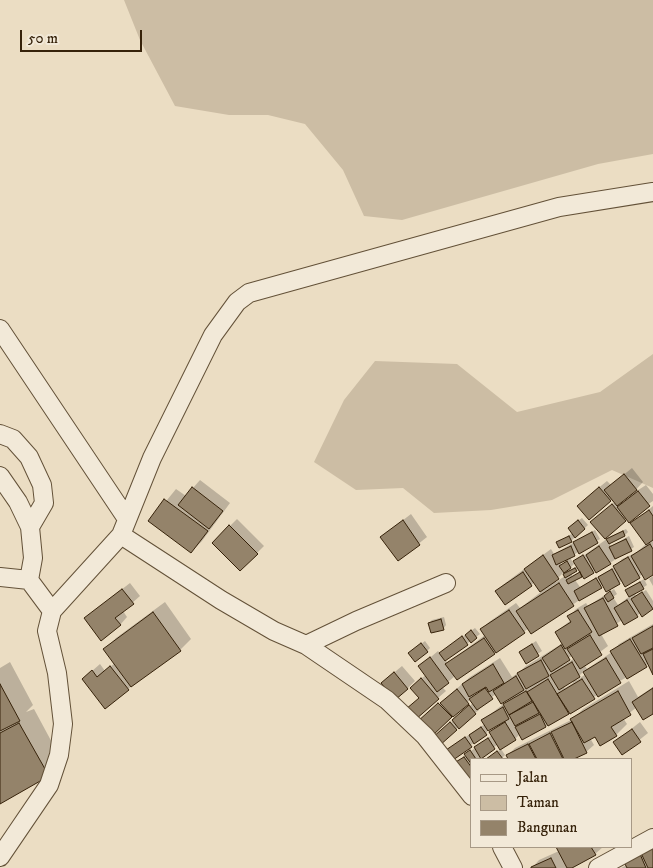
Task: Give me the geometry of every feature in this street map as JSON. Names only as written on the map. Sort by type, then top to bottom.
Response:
[{"type":"street","points":[[0,857],[49,785],[59,755],[63,724],[57,674],[47,631],[52,610],[124,526],[152,458],[213,335],[237,302],[249,293],[559,207],[653,192]]},
{"type":"street","points":[[0,329],[124,526],[228,604],[274,631],[306,645],[404,714],[425,736],[470,793]]},
{"type":"street","points":[[0,434],[12,440],[29,457],[42,485],[44,503],[30,527]]},
{"type":"street","points":[[0,476],[18,502],[30,527],[33,558],[30,580],[52,610]]},
{"type":"street","points":[[0,577],[30,580]]},
{"type":"street","points":[[306,645],[356,620],[446,583]]},
{"type":"street","points":[[598,868],[653,838]]},
{"type":"street","points":[[503,848],[513,868]]},
{"type":"green space","points":[[124,0],[653,0],[653,154],[598,164],[402,220],[364,216],[343,170],[305,124],[268,115],[229,115],[175,106],[140,40]]},
{"type":"green space","points":[[653,354],[653,488],[612,470],[552,500],[491,510],[434,513],[403,488],[356,490],[314,462],[344,400],[375,361],[457,364],[517,412],[600,392]]},
{"type":"building","points":[[624,474],[637,490],[617,506],[604,490]]},
{"type":"building","points":[[192,487],[223,511],[209,529],[178,505]]},
{"type":"building","points":[[599,487],[611,501],[589,520],[577,506]]},
{"type":"building","points":[[638,491],[650,506],[629,523],[617,507]]},
{"type":"building","points":[[164,499],[208,531],[191,553],[148,521]]},
{"type":"building","points":[[612,504],[626,521],[605,539],[590,522]]},
{"type":"building","points":[[649,510],[653,516],[653,540],[646,545],[630,523]]},
{"type":"building","points":[[403,520],[420,545],[398,561],[380,537]]},
{"type":"building","points":[[578,520],[585,529],[575,538],[568,528]]},
{"type":"building","points":[[229,525],[258,554],[240,571],[212,543]]},
{"type":"building","points":[[623,531],[625,536],[609,544],[606,539]]},
{"type":"building","points":[[592,532],[598,543],[579,554],[573,542]]},
{"type":"building","points":[[569,536],[572,542],[559,548],[556,542]]},
{"type":"building","points":[[626,539],[632,551],[615,559],[609,547]]},
{"type":"building","points":[[650,544],[653,549],[653,575],[645,580],[631,556]]},
{"type":"building","points":[[571,546],[575,556],[556,565],[552,555]]},
{"type":"building","points":[[599,546],[611,564],[596,573],[586,555]]},
{"type":"building","points":[[543,555],[559,579],[540,592],[524,569]]},
{"type":"building","points":[[583,555],[594,573],[584,579],[573,561]]},
{"type":"building","points":[[628,557],[640,578],[625,587],[613,566]]},
{"type":"building","points":[[567,561],[571,568],[564,573],[559,566]]},
{"type":"building","points":[[575,568],[577,571],[565,578],[563,574]]},
{"type":"building","points":[[612,569],[620,584],[606,592],[598,577]]},
{"type":"building","points":[[523,572],[532,586],[505,605],[495,591]]},
{"type":"building","points":[[580,572],[582,577],[568,584],[566,580]]},
{"type":"building","points":[[596,578],[602,588],[579,601],[574,591]]},
{"type":"building","points":[[640,582],[644,589],[629,597],[625,590]]},
{"type":"building","points":[[559,583],[574,606],[531,634],[516,611]]},
{"type":"building","points":[[122,589],[134,604],[115,618],[121,625],[101,641],[84,618]]},
{"type":"building","points":[[610,591],[614,598],[608,602],[604,596]]},
{"type":"building","points":[[642,592],[653,609],[642,617],[631,599]]},
{"type":"building","points":[[603,598],[618,626],[599,636],[584,608]]},
{"type":"building","points":[[627,600],[638,617],[624,625],[614,608]]},
{"type":"building","points":[[509,610],[525,633],[496,653],[480,629]]},
{"type":"building","points":[[578,610],[592,632],[565,649],[555,632],[571,622],[567,616]]},
{"type":"building","points":[[153,612],[181,651],[131,687],[103,649]]},
{"type":"building","points":[[441,619],[444,630],[431,633],[428,623]]},
{"type":"building","points":[[653,626],[653,648],[641,654],[632,638]]},
{"type":"building","points":[[471,630],[477,638],[471,643],[465,635]]},
{"type":"building","points":[[590,635],[602,655],[580,669],[567,649]]},
{"type":"building","points":[[462,636],[468,645],[445,661],[439,653]]},
{"type":"building","points":[[484,638],[495,654],[457,680],[445,664]]},
{"type":"building","points":[[630,639],[647,667],[627,679],[610,651]]},
{"type":"building","points":[[421,643],[428,652],[415,662],[408,653]]},
{"type":"building","points":[[532,644],[539,656],[526,664],[519,652]]},
{"type":"building","points":[[561,645],[570,660],[551,672],[542,658]]},
{"type":"building","points":[[653,649],[653,675],[643,654]]},
{"type":"building","points":[[430,657],[449,683],[437,692],[418,666]]},
{"type":"building","points":[[606,658],[621,683],[598,697],[583,672]]},
{"type":"building","points":[[541,660],[549,676],[526,689],[517,673]]},
{"type":"building","points":[[572,662],[580,677],[559,690],[550,675]]},
{"type":"building","points":[[493,664],[504,683],[489,692],[486,687],[469,697],[462,684]]},
{"type":"building","points":[[110,666],[129,690],[105,709],[82,679],[92,670],[97,677]]},
{"type":"building","points":[[394,672],[408,689],[395,700],[381,683]]},
{"type":"building","points":[[516,676],[524,690],[501,704],[493,691]]},
{"type":"building","points":[[421,678],[439,699],[415,720],[406,709],[419,698],[410,688]]},
{"type":"building","points":[[548,679],[569,714],[548,726],[527,692]]},
{"type":"building","points":[[582,679],[595,699],[570,714],[557,694]]},
{"type":"building","points":[[0,684],[20,721],[0,731]]},
{"type":"building","points":[[485,688],[493,699],[477,710],[469,699]]},
{"type":"building","points":[[653,688],[653,714],[643,720],[632,702]]},
{"type":"building","points":[[457,689],[469,704],[453,717],[440,703]]},
{"type":"building","points":[[526,691],[532,701],[509,715],[503,704]]},
{"type":"building","points":[[618,691],[631,715],[611,727],[617,736],[600,746],[595,737],[584,743],[570,719]]},
{"type":"building","points":[[533,702],[539,713],[515,726],[509,715]]},
{"type":"building","points":[[438,703],[452,717],[431,737],[417,722]]},
{"type":"building","points":[[469,705],[476,714],[459,729],[452,720]]},
{"type":"building","points":[[503,707],[509,719],[488,731],[481,720]]},
{"type":"building","points":[[540,714],[546,727],[522,740],[515,727]]},
{"type":"building","points":[[450,722],[457,730],[439,746],[432,738]]},
{"type":"building","points":[[505,722],[516,740],[500,750],[489,732]]},
{"type":"building","points":[[572,722],[587,753],[576,758],[564,758],[551,732]]},
{"type":"building","points":[[19,723],[49,776],[0,804],[0,733]]},
{"type":"building","points":[[481,727],[487,735],[474,744],[469,735]]},
{"type":"building","points":[[632,729],[641,742],[622,755],[613,742]]},
{"type":"building","points":[[550,733],[562,758],[536,758],[529,744]]},
{"type":"building","points":[[465,737],[472,747],[453,760],[446,750]]},
{"type":"building","points":[[488,738],[495,749],[480,758],[474,747]]},
{"type":"building","points":[[528,744],[535,758],[508,758],[506,755]]},
{"type":"building","points":[[470,750],[475,758],[470,758],[470,762],[464,754]]},
{"type":"building","points":[[497,751],[502,758],[487,758]]},
{"type":"building","points":[[464,757],[470,765],[470,778],[466,781],[454,763]]},
{"type":"building","points":[[557,848],[592,848],[596,855],[572,868],[567,868]]},
{"type":"building","points":[[653,848],[653,868],[648,868],[641,853]]},
{"type":"building","points":[[640,854],[646,868],[627,868],[624,862]]},
{"type":"building","points":[[551,858],[556,868],[531,868],[531,867]]}]
